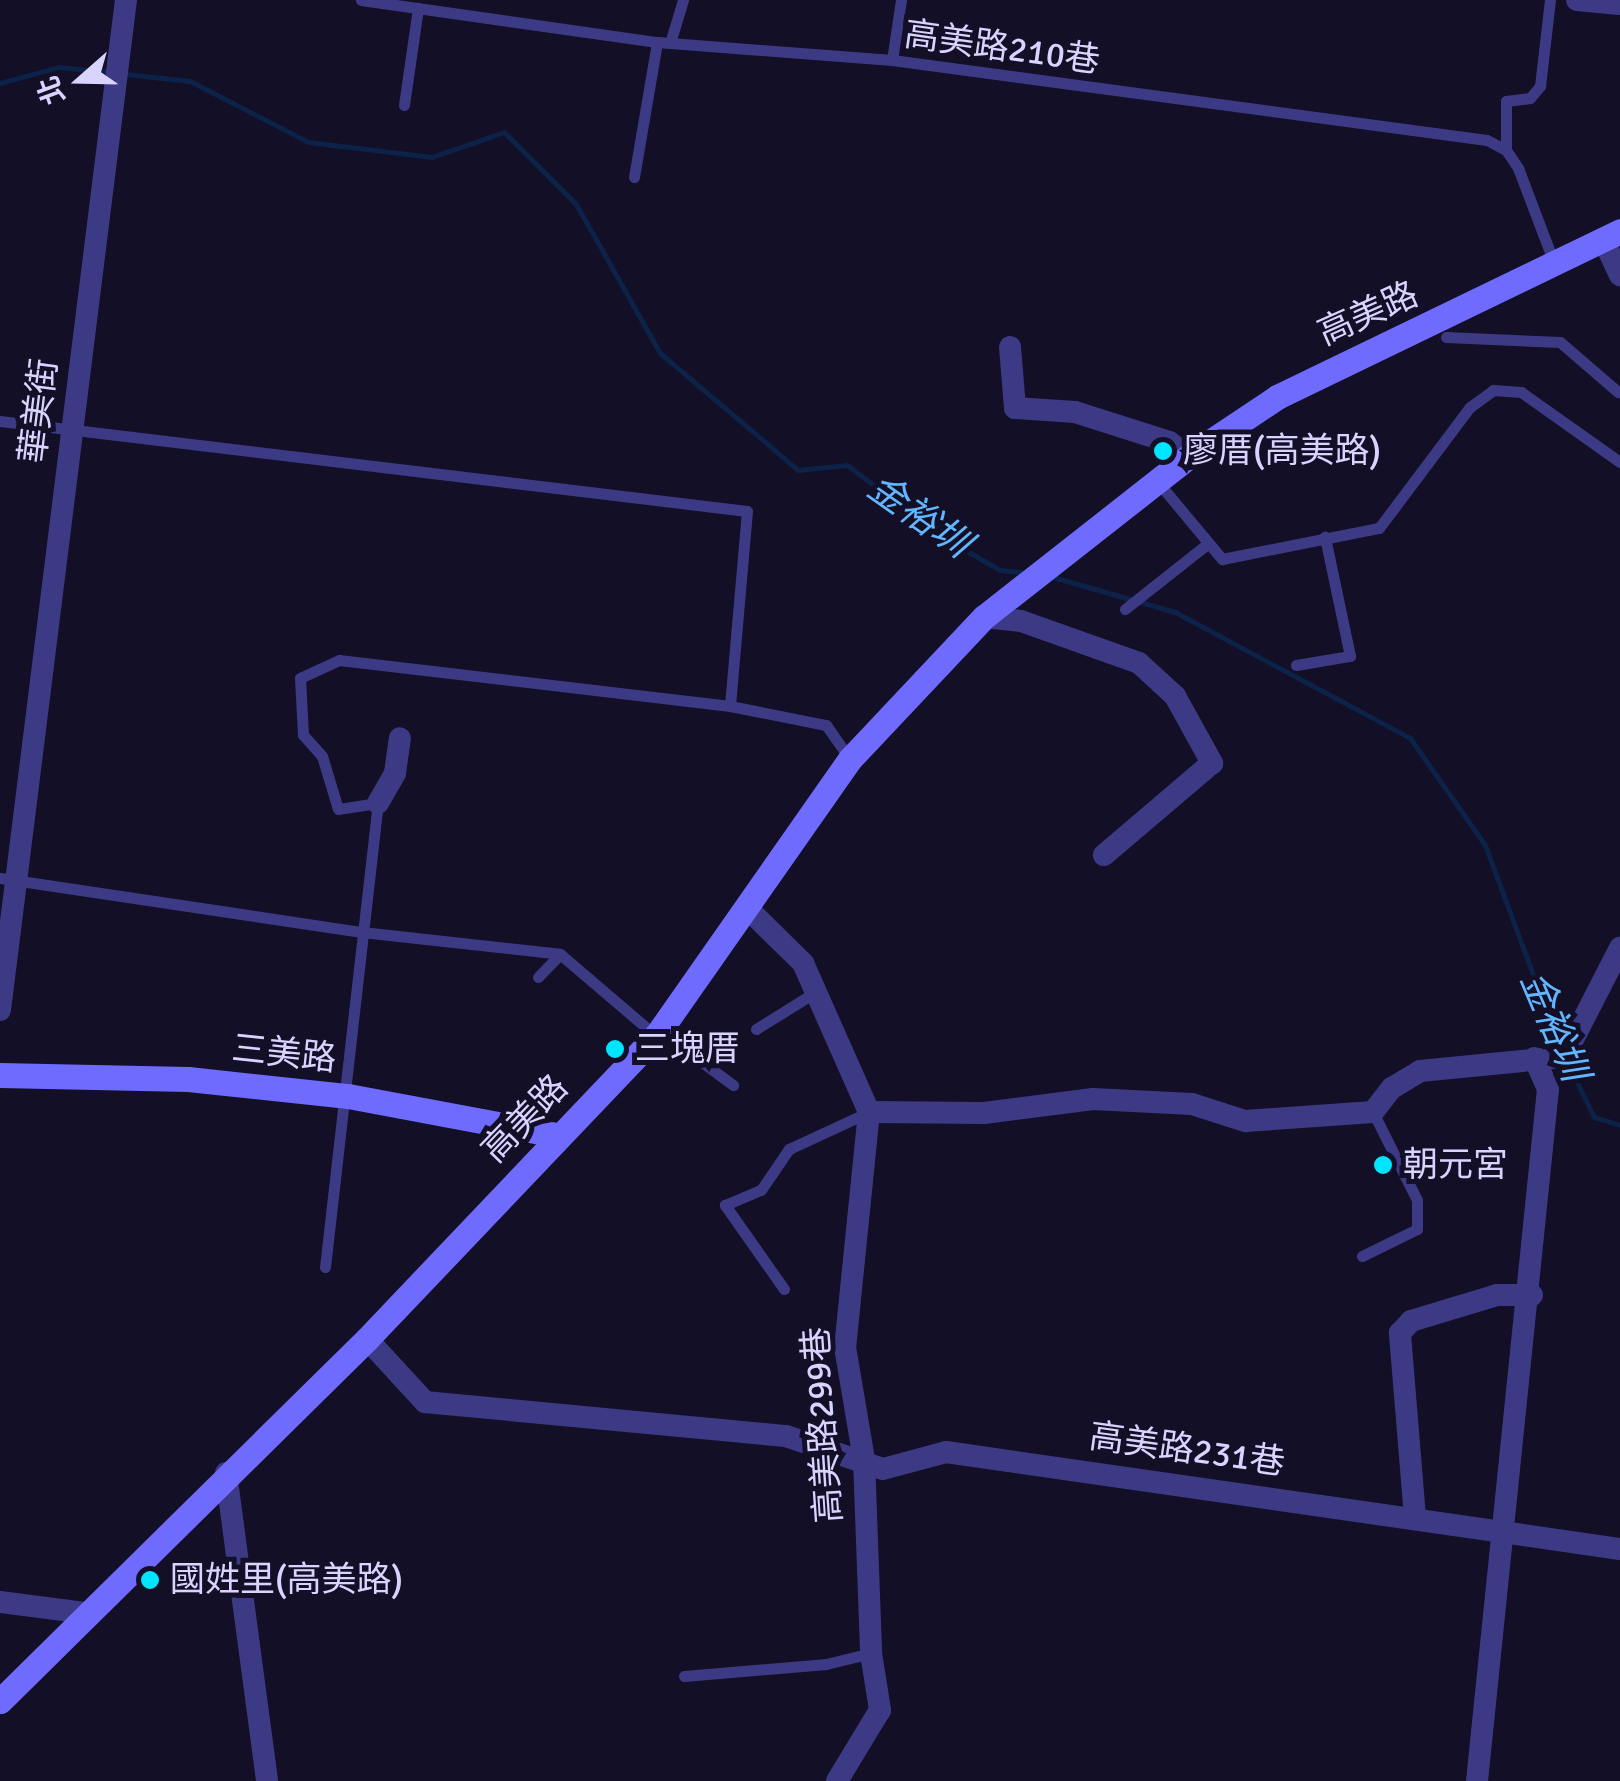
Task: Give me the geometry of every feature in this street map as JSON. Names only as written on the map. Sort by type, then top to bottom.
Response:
[{"type":"street","name":"華美街","points":[[0,1010],[8,879],[126,0]]},
{"type":"street","points":[[1577,0],[1620,4]]},
{"type":"street","points":[[1612,236],[1620,276]]},
{"type":"street","name":"高美路","points":[[0,1701],[226,1473],[367,1339],[556,1135],[658,1033],[750,910],[850,759],[984,617],[1189,456],[1319,374],[1555,267],[1612,236]]},
{"type":"street","points":[[1010,347],[1015,408],[1076,412],[1169,442],[1189,456]]},
{"type":"street","points":[[984,617],[1021,620],[1139,663],[1175,696],[1212,763],[1104,855]]},
{"type":"street","points":[[378,803],[396,773],[400,738]]},
{"type":"street","name":"高美路299巷","points":[[750,910],[803,963],[869,1112],[845,1346],[864,1459],[871,1654],[880,1710],[838,1781]]},
{"type":"street","points":[[869,1112],[984,1113],[1093,1099],[1192,1104],[1245,1121],[1372,1112],[1392,1088],[1420,1071],[1472,1071],[1534,1058],[1564,1057],[1620,948]]},
{"type":"street","points":[[1477,1781],[1532,1294],[1548,1089],[1534,1058]]},
{"type":"street","name":"三美路","points":[[0,1075],[188,1080],[348,1096],[556,1135]]},
{"type":"street","points":[[1416,1517],[1400,1332],[1410,1321],[1497,1295],[1532,1294]]},
{"type":"street","name":"高美路231巷","points":[[367,1339],[424,1402],[786,1436],[864,1459],[883,1469],[946,1452],[1416,1517],[1504,1536],[1620,1549]]},
{"type":"street","points":[[226,1473],[267,1781]]},
{"type":"street","points":[[0,1602],[86,1614]]},
{"type":"lane","name":"高美路210巷","points":[[362,0],[664,42],[892,60],[1487,140],[1506,150]]},
{"type":"lane","points":[[634,177],[664,42],[684,0]]},
{"type":"lane","points":[[892,60],[901,0]]},
{"type":"lane","points":[[1550,0],[1540,86],[1530,98],[1506,101],[1506,150],[1555,267]]},
{"type":"lane","points":[[404,105],[418,8]]},
{"type":"lane","name":"高美路","points":[[1446,337],[1560,342],[1618,392]]},
{"type":"lane","points":[[1157,481],[1222,560],[1379,528],[1470,407],[1492,390],[1522,392],[1620,462]]},
{"type":"lane","points":[[0,421],[748,511],[730,706]]},
{"type":"lane","points":[[1296,665],[1350,656],[1325,538]]},
{"type":"lane","points":[[1125,609],[1206,545]]},
{"type":"lane","points":[[325,1267],[348,1096],[378,803],[338,808],[322,756],[303,735],[300,678],[339,660],[730,706],[826,725],[850,759]]},
{"type":"lane","points":[[8,879],[362,932],[560,954],[658,1033],[733,1085]]},
{"type":"lane","points":[[538,977],[560,954]]},
{"type":"lane","points":[[756,1029],[818,990]]},
{"type":"lane","points":[[784,1290],[725,1205],[762,1190],[789,1149],[869,1112]]},
{"type":"lane","points":[[1362,1256],[1417,1229],[1416,1200],[1372,1112]]},
{"type":"lane","points":[[684,1676],[826,1664],[871,1654]]},
{"type":"waterway","name":"金裕圳","points":[[0,83],[58,67],[110,72]]},
{"type":"waterway","name":"金裕圳","points":[[125,74],[190,81],[308,142],[432,157],[504,132],[576,204],[660,353],[798,470],[847,465],[944,538],[1000,570],[1027,573]]},
{"type":"waterway","name":"金裕圳","points":[[1053,577],[1175,612],[1410,738],[1485,845],[1561,1050]]},
{"type":"waterway","name":"金裕圳","points":[[1568,1064],[1594,1117],[1620,1125]]},
{"type":"place","name":"廖厝(高美路)","points":[[1163,451]]},
{"type":"place","name":"三塊厝","points":[[615,1049]]},
{"type":"place","name":"朝元宮","points":[[1383,1165]]},
{"type":"place","name":"國姓里(高美路)","points":[[150,1580]]}]
